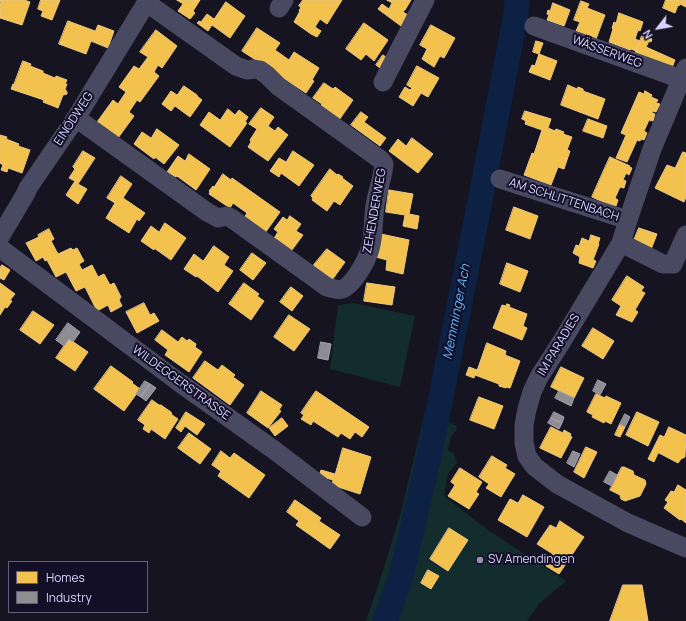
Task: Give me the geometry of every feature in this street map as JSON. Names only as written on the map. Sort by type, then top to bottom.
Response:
[{"type":"street","points":[[384,82],[425,0]]},
{"type":"street","name":"EINÖDWEG","points":[[0,237],[28,188],[76,118],[148,1]]},
{"type":"street","name":"ZEHENDERWEG","points":[[76,118],[207,212],[218,218],[226,216],[232,218],[327,287],[337,290],[343,289],[352,281],[364,263],[370,249],[377,192],[384,171],[384,164],[381,160],[278,86],[264,72],[254,69],[247,70],[236,66],[148,1]]},
{"type":"street","name":"WÄSSERWEG","points":[[534,26],[684,74]]},
{"type":"street","name":"IM PARADIES","points":[[684,74],[652,150],[621,243],[539,377],[532,392],[524,426],[524,443],[527,456],[534,466],[557,484],[628,523],[686,548]]},
{"type":"street","name":"AM SCHLITTENBACH","points":[[500,179],[628,220]]},
{"type":"street","points":[[621,243],[664,264],[674,264],[686,235]]},
{"type":"street","name":"WILDEGGERSTRASSE","points":[[0,248],[180,383],[281,455],[362,517]]},
{"type":"green space","points":[[354,303],[415,316],[400,387],[330,369],[338,305]]},
{"type":"green space","points":[[425,412],[457,426],[456,431],[451,436],[448,450],[454,454],[457,463],[448,474],[444,496],[488,530],[566,581],[540,603],[527,621],[366,621],[401,512]]},
{"type":"building: Homes","points":[[1,0],[24,0],[30,2],[22,25],[0,18]]},
{"type":"building: Homes","points":[[41,0],[60,0],[52,20],[41,16],[43,11],[38,9]]},
{"type":"building: Homes","points":[[177,0],[200,0],[193,11],[195,13],[190,19],[178,11],[183,4]]},
{"type":"building: Homes","points":[[303,0],[342,0],[327,24],[320,19],[315,27],[321,31],[317,37],[294,22],[300,11],[301,7],[299,6]]},
{"type":"building: Homes","points":[[387,0],[411,0],[403,12],[408,15],[401,26],[378,9],[382,4],[389,9],[392,3]]},
{"type":"building: Homes","points":[[666,0],[686,0],[686,7],[680,4],[679,6],[678,5],[675,13],[663,8]]},
{"type":"building: Homes","points":[[581,1],[589,4],[587,8],[605,15],[596,39],[576,31],[580,22],[574,20]]},
{"type":"building: Homes","points":[[226,2],[245,16],[230,38],[212,25],[208,31],[197,23],[199,21],[201,22],[207,14],[214,19]]},
{"type":"building: Homes","points":[[553,3],[570,10],[564,26],[547,20],[549,15],[547,14],[548,10],[550,11]]},
{"type":"building: Homes","points":[[619,13],[643,22],[635,39],[640,41],[636,51],[609,42],[614,22],[616,23]]},
{"type":"building: Homes","points":[[68,21],[95,32],[98,25],[114,31],[108,48],[91,41],[86,54],[59,44]]},
{"type":"building: Homes","points":[[364,23],[388,40],[374,61],[366,54],[361,60],[346,49]]},
{"type":"building: Homes","points":[[431,25],[455,38],[444,58],[440,56],[434,67],[422,59],[427,49],[420,45]]},
{"type":"building: Homes","points":[[257,28],[280,43],[275,50],[289,60],[294,52],[319,68],[312,80],[314,81],[306,93],[242,51]]},
{"type":"building: Homes","points":[[156,30],[177,46],[162,68],[158,65],[154,72],[159,76],[140,102],[137,100],[129,112],[134,116],[118,138],[97,122],[113,100],[118,104],[126,92],[119,87],[134,66],[139,69],[148,57],[140,52]]},
{"type":"building: Homes","points":[[642,36],[652,39],[646,47],[675,60],[671,70],[634,56]]},
{"type":"building: Homes","points":[[536,41],[543,43],[539,54],[533,52]]},
{"type":"building: Homes","points":[[539,54],[557,61],[550,80],[529,72],[532,65],[535,66]]},
{"type":"building: Homes","points":[[383,55],[391,61],[384,71],[376,65]]},
{"type":"building: Homes","points":[[23,61],[31,64],[30,66],[43,71],[43,73],[55,78],[55,80],[56,76],[67,80],[65,89],[67,94],[63,95],[58,108],[43,102],[44,100],[11,89]]},
{"type":"building: Homes","points":[[417,66],[439,78],[428,97],[421,93],[413,106],[399,97],[405,87],[410,90],[412,88],[407,85]]},
{"type":"building: Homes","points":[[324,83],[333,89],[335,87],[353,100],[337,123],[318,110],[322,104],[313,98]]},
{"type":"building: Homes","points":[[568,85],[577,89],[578,87],[583,89],[583,91],[605,99],[598,119],[561,105]]},
{"type":"building: Homes","points":[[184,86],[202,100],[190,117],[175,106],[171,111],[162,104],[171,91],[177,95]]},
{"type":"building: Homes","points":[[645,91],[652,95],[651,97],[658,100],[656,103],[660,104],[656,112],[653,111],[652,113],[655,114],[653,121],[649,120],[644,131],[647,133],[644,140],[637,140],[627,162],[616,158],[626,135],[621,133],[639,92],[644,94]]},
{"type":"building: Homes","points":[[261,108],[274,117],[268,126],[275,131],[278,127],[288,135],[268,161],[248,147],[251,142],[250,140],[257,129],[249,124]]},
{"type":"building: Homes","points":[[228,109],[235,115],[239,110],[248,117],[245,122],[247,123],[230,147],[200,125],[209,112],[220,120]]},
{"type":"building: Homes","points":[[525,111],[551,119],[548,128],[555,131],[556,129],[564,132],[563,134],[572,137],[567,150],[570,151],[564,169],[558,167],[551,185],[524,175],[532,153],[534,154],[542,130],[525,124],[526,121],[522,119]]},
{"type":"building: Homes","points":[[361,112],[368,117],[364,122],[386,138],[380,146],[351,125]]},
{"type":"building: Homes","points":[[588,119],[607,126],[603,138],[583,131]]},
{"type":"building: Homes","points":[[157,129],[179,145],[164,164],[155,157],[154,159],[134,144],[142,132],[151,138]]},
{"type":"building: Homes","points":[[0,135],[19,144],[18,146],[30,150],[22,173],[8,168],[7,172],[1,170],[3,165],[0,163]]},
{"type":"building: Homes","points":[[412,138],[433,154],[418,173],[389,151],[398,139],[406,146]]},
{"type":"building: Homes","points":[[83,151],[95,158],[78,184],[87,189],[78,204],[66,195],[75,181],[69,178],[75,169],[73,167]]},
{"type":"building: Homes","points":[[293,151],[314,165],[299,186],[281,173],[279,177],[270,171],[279,158],[286,162]]},
{"type":"building: Homes","points":[[683,152],[686,153],[686,197],[684,202],[655,188],[667,165],[675,168]]},
{"type":"building: Homes","points":[[189,154],[210,169],[196,190],[177,176],[176,177],[167,172],[178,156],[185,161]]},
{"type":"building: Homes","points":[[610,157],[632,168],[629,175],[626,173],[623,180],[626,181],[624,188],[620,187],[615,198],[618,200],[616,206],[612,206],[592,197]]},
{"type":"building: Homes","points":[[330,169],[337,175],[338,174],[343,177],[342,178],[353,186],[340,205],[334,201],[327,211],[312,200],[313,198],[311,196]]},
{"type":"building: Homes","points":[[223,174],[231,180],[232,178],[280,212],[265,233],[244,218],[247,213],[233,203],[230,208],[209,194],[209,191],[213,186],[214,187]]},
{"type":"building: Homes","points":[[121,176],[132,184],[123,198],[145,213],[139,221],[137,219],[129,233],[106,218],[115,203],[107,198]]},
{"type":"building: Homes","points":[[389,190],[413,194],[409,214],[419,216],[417,229],[403,226],[405,215],[386,212]]},
{"type":"building: Homes","points":[[514,207],[538,216],[530,239],[506,230]]},
{"type":"building: Homes","points":[[290,216],[301,224],[296,231],[303,235],[289,254],[271,243],[278,232],[274,229],[283,217],[287,220]]},
{"type":"building: Homes","points":[[165,223],[186,238],[171,260],[141,241],[151,226],[159,232]]},
{"type":"building: Homes","points":[[639,228],[657,234],[650,252],[632,245]]},
{"type":"building: Homes","points":[[49,229],[54,239],[51,241],[58,254],[71,248],[73,250],[77,248],[84,261],[79,264],[82,270],[92,265],[98,277],[104,274],[110,285],[114,283],[121,297],[119,300],[122,306],[111,312],[108,305],[97,311],[85,287],[76,291],[66,272],[56,277],[47,260],[45,261],[43,257],[36,261],[26,243],[39,237],[38,235]]},
{"type":"building: Homes","points":[[381,234],[409,240],[403,274],[386,270],[387,260],[376,257]]},
{"type":"building: Homes","points":[[591,235],[600,238],[593,260],[596,261],[593,268],[579,263],[580,257],[573,253],[576,245],[579,246],[582,238],[589,241]]},
{"type":"building: Homes","points":[[214,246],[229,257],[224,265],[233,271],[218,292],[197,276],[196,277],[184,269],[194,254],[203,261]]},
{"type":"building: Homes","points":[[327,249],[345,262],[330,283],[313,266]]},
{"type":"building: Homes","points":[[252,253],[266,263],[253,280],[240,270]]},
{"type":"building: Homes","points":[[507,263],[528,271],[520,292],[500,284]]},
{"type":"building: Homes","points":[[2,265],[10,270],[4,280],[0,278],[0,268]]},
{"type":"building: Homes","points":[[627,276],[644,287],[641,291],[645,293],[635,310],[638,312],[632,322],[616,315],[621,306],[612,300]]},
{"type":"building: Homes","points":[[0,283],[15,294],[10,300],[12,301],[7,308],[5,307],[0,315]]},
{"type":"building: Homes","points":[[244,283],[259,294],[257,296],[264,301],[251,320],[229,304]]},
{"type":"building: Homes","points":[[367,283],[395,287],[392,305],[364,301]]},
{"type":"building: Homes","points":[[291,287],[303,296],[292,311],[280,302]]},
{"type":"building: Homes","points":[[144,303],[150,315],[154,313],[159,321],[137,333],[126,312]]},
{"type":"building: Homes","points":[[507,304],[510,305],[509,307],[527,314],[523,326],[527,328],[522,340],[493,328],[502,305],[506,306]]},
{"type":"building: Homes","points":[[33,311],[54,325],[40,344],[20,330]]},
{"type":"building: Homes","points":[[289,315],[310,329],[294,351],[274,337]]},
{"type":"building: Homes","points":[[593,328],[614,341],[603,359],[582,346]]},
{"type":"building: Homes","points":[[162,330],[178,342],[182,337],[187,341],[189,339],[196,344],[195,347],[202,352],[189,372],[165,355],[168,350],[155,340]]},
{"type":"building: Homes","points":[[69,339],[88,352],[75,371],[56,358]]},
{"type":"building: Homes","points":[[487,343],[506,351],[505,355],[520,361],[510,388],[499,386],[499,384],[475,375],[474,378],[466,375],[469,367],[477,370]]},
{"type":"building: Homes","points":[[205,361],[218,370],[222,365],[235,375],[233,377],[244,385],[230,405],[193,378]]},
{"type":"building: Homes","points":[[111,366],[140,389],[124,411],[94,389]]},
{"type":"building: Homes","points":[[561,367],[584,378],[574,398],[551,387]]},
{"type":"building: Homes","points":[[261,391],[282,405],[279,410],[281,411],[268,428],[247,413]]},
{"type":"building: Homes","points":[[316,391],[369,427],[362,437],[355,432],[350,439],[341,433],[338,437],[313,421],[311,425],[301,419],[304,415],[301,413]]},
{"type":"building: Homes","points":[[596,394],[605,398],[606,396],[621,403],[611,424],[605,421],[604,423],[592,417],[593,415],[587,412]]},
{"type":"building: Homes","points":[[479,397],[503,406],[494,429],[470,420]]},
{"type":"building: Homes","points":[[152,400],[171,412],[172,415],[178,419],[165,439],[151,429],[149,433],[143,429],[145,425],[138,420]]},
{"type":"building: Homes","points":[[186,412],[205,424],[197,435],[185,426],[181,432],[176,428]]},
{"type":"building: Homes","points":[[637,412],[659,422],[648,446],[626,435]]},
{"type":"building: Homes","points":[[282,418],[288,426],[275,436],[269,428]]},
{"type":"building: Homes","points":[[620,424],[625,427],[620,437],[615,435]]},
{"type":"building: Homes","points":[[551,427],[563,433],[564,430],[571,434],[570,436],[572,437],[561,458],[540,448]]},
{"type":"building: Homes","points":[[669,427],[686,435],[685,457],[678,463],[659,453],[654,462],[648,459],[660,435],[664,437]]},
{"type":"building: Homes","points":[[189,433],[211,449],[200,464],[178,448]]},
{"type":"building: Homes","points":[[586,447],[597,452],[584,478],[574,472]]},
{"type":"building: Homes","points":[[343,448],[371,457],[360,494],[332,485],[333,480],[319,476],[321,470],[335,474]]},
{"type":"building: Homes","points":[[221,451],[230,458],[234,453],[265,475],[249,498],[218,476],[221,471],[212,465]]},
{"type":"building: Homes","points":[[492,456],[507,465],[505,468],[515,474],[501,497],[486,488],[489,484],[479,477]]},
{"type":"building: Homes","points":[[622,467],[633,471],[634,475],[645,480],[646,484],[640,496],[625,501],[621,499],[620,495],[610,490]]},
{"type":"building: Homes","points":[[460,468],[482,482],[476,492],[479,494],[469,509],[448,496],[455,485],[451,482]]},
{"type":"building: Homes","points":[[678,485],[686,490],[686,523],[664,508],[668,502],[665,500],[671,491],[674,492]]},
{"type":"building: Homes","points":[[523,495],[544,507],[527,537],[498,520],[510,499],[518,503]]},
{"type":"building: Homes","points":[[295,500],[321,518],[319,521],[340,535],[330,549],[296,525],[299,521],[287,512]]},
{"type":"building: Homes","points":[[560,521],[584,537],[559,574],[546,566],[553,554],[537,544],[550,525],[556,528]]},
{"type":"building: Homes","points":[[449,528],[468,540],[448,571],[430,559]]},
{"type":"building: Homes","points":[[428,570],[439,576],[431,589],[421,583]]},
{"type":"building: Homes","points":[[623,585],[642,585],[648,621],[610,621]]},
{"type":"building: Industry","points":[[68,323],[80,332],[73,342],[69,339],[64,346],[56,340]]},
{"type":"building: Industry","points":[[321,342],[331,344],[328,360],[318,358]]},
{"type":"building: Industry","points":[[598,380],[606,384],[600,395],[593,391]]},
{"type":"building: Industry","points":[[145,381],[150,384],[141,397],[136,394]]},
{"type":"building: Industry","points":[[150,384],[156,388],[146,401],[141,397]]},
{"type":"building: Industry","points":[[559,391],[574,398],[571,406],[555,398]]},
{"type":"building: Industry","points":[[554,412],[564,417],[562,423],[551,418]]},
{"type":"building: Industry","points":[[625,414],[630,417],[625,427],[620,424]]},
{"type":"building: Industry","points":[[551,418],[562,423],[559,429],[548,423]]},
{"type":"building: Industry","points":[[573,451],[580,454],[574,467],[567,463]]},
{"type":"building: Industry","points":[[610,471],[617,475],[612,486],[604,482]]},
{"type":"waterway","name":"Memminger Ach","points":[[385,621],[400,580],[430,452],[516,14],[517,0]]},
{"type":"place","name":"SV Amendingen","points":[[480,560]]}]
